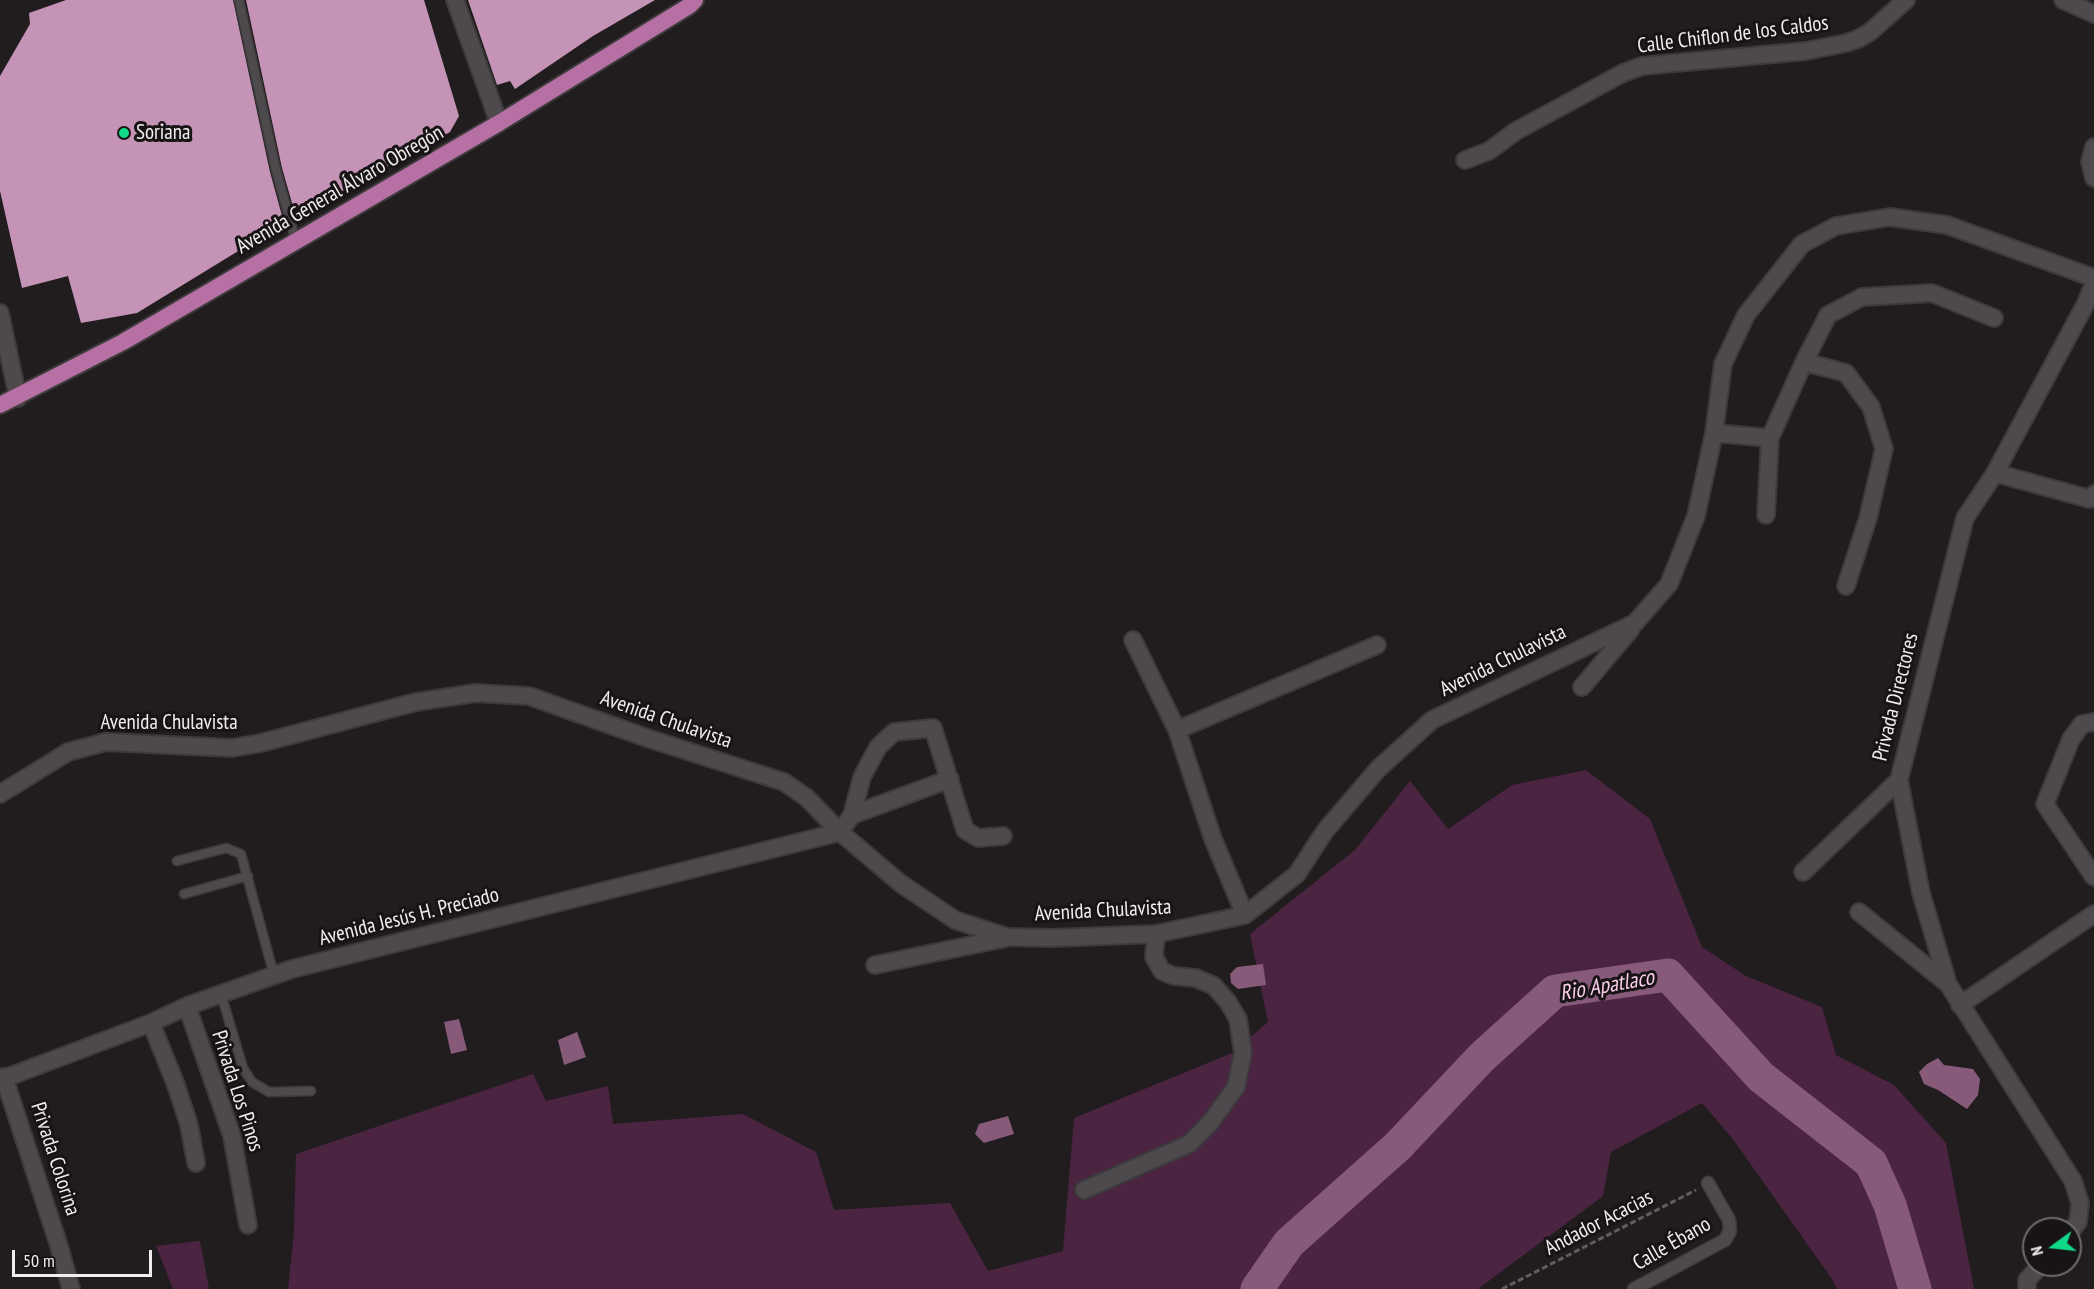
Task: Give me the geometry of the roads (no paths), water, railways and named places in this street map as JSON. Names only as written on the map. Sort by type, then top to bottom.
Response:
[{"type":"main road","name":"Avenida General Álvaro Obregón","points":[[0,405],[18,398],[123,342],[296,242],[499,123],[690,2]]},
{"type":"street","points":[[455,0],[499,123]]},
{"type":"street","name":"Calle Chiflon de los Caldos","points":[[1465,160],[1489,151],[1516,131],[1623,73],[1642,66],[1806,51],[1846,43],[1870,32],[1906,0]]},
{"type":"street","points":[[2063,0],[2094,14]]},
{"type":"street","points":[[2094,147],[2090,162],[2094,178]]},
{"type":"street","name":"Avenida Chulavista","points":[[0,794],[68,752],[105,742],[232,748],[261,743],[416,702],[475,693],[529,696],[650,739],[784,782],[807,798],[840,832],[900,884],[955,920],[1006,937],[1052,938],[1156,934],[1245,915],[1297,873],[1325,831],[1378,769],[1432,720],[1635,623],[1669,584],[1696,516],[1714,433],[1723,364],[1746,315],[1802,244],[1836,226],[1890,217],[1947,225],[2094,278]]},
{"type":"street","name":"Privada Directores","points":[[2079,1217],[2080,1203],[2073,1181],[1948,984],[1921,893],[1899,780],[1965,518],[1995,473],[2094,284]]},
{"type":"street","points":[[1766,515],[1770,438],[1828,315],[1862,297],[1932,293],[1994,318]]},
{"type":"street","points":[[0,314],[18,398]]},
{"type":"street","points":[[1804,362],[1846,374],[1871,407],[1884,449],[1868,518],[1846,586]]},
{"type":"street","points":[[1714,433],[1770,438]]},
{"type":"street","points":[[1995,473],[2090,499],[2094,494]]},
{"type":"street","points":[[1582,687],[1635,623]]},
{"type":"street","points":[[1133,640],[1177,730],[1213,839],[1245,915]]},
{"type":"street","points":[[1177,730],[1377,645]]},
{"type":"street","points":[[2094,722],[2082,724],[2071,739],[2045,804],[2094,876]]},
{"type":"street","points":[[840,832],[852,815],[862,777],[878,747],[894,732],[933,728],[965,830],[978,838],[1003,836]]},
{"type":"street","points":[[852,815],[950,779]]},
{"type":"street","points":[[1803,873],[1899,780]]},
{"type":"street","name":"Avenida Jesús H. Preciado","points":[[2,1078],[151,1023],[187,1006],[292,969],[840,832]]},
{"type":"street","points":[[1859,912],[1948,984]]},
{"type":"street","points":[[1960,1005],[2094,914]]},
{"type":"street","points":[[1084,1190],[1189,1144],[1210,1123],[1236,1087],[1243,1053],[1238,1019],[1228,1002],[1214,986],[1196,978],[1174,976],[1161,971],[1154,957],[1156,934]]},
{"type":"street","points":[[875,965],[1006,937]]},
{"type":"street","name":"Privada Los Pinos","points":[[187,1006],[232,1136],[248,1225]]},
{"type":"street","points":[[151,1023],[189,1125],[196,1163]]},
{"type":"street","name":"Privada Colorina","points":[[2,1078],[59,1246],[71,1289]]},
{"type":"street","name":"Calle Ébano","points":[[1634,1289],[1725,1240],[1730,1231],[1729,1220],[1708,1183]]},
{"type":"lane","points":[[239,0],[276,170],[296,242]]},
{"type":"lane","points":[[177,861],[226,848],[234,849],[241,854],[274,975]]},
{"type":"lane","points":[[184,894],[248,876]]},
{"type":"lane","points":[[221,994],[243,1068],[252,1082],[268,1092],[311,1091]]},
{"type":"waterway","name":"Rio Apatlaco","points":[[1257,1289],[1289,1243],[1398,1146],[1482,1057],[1555,991],[1668,975],[1761,1077],[1871,1163],[1890,1205],[1915,1289]]},
{"type":"place","name":"Soriana","points":[[124,133]]}]
